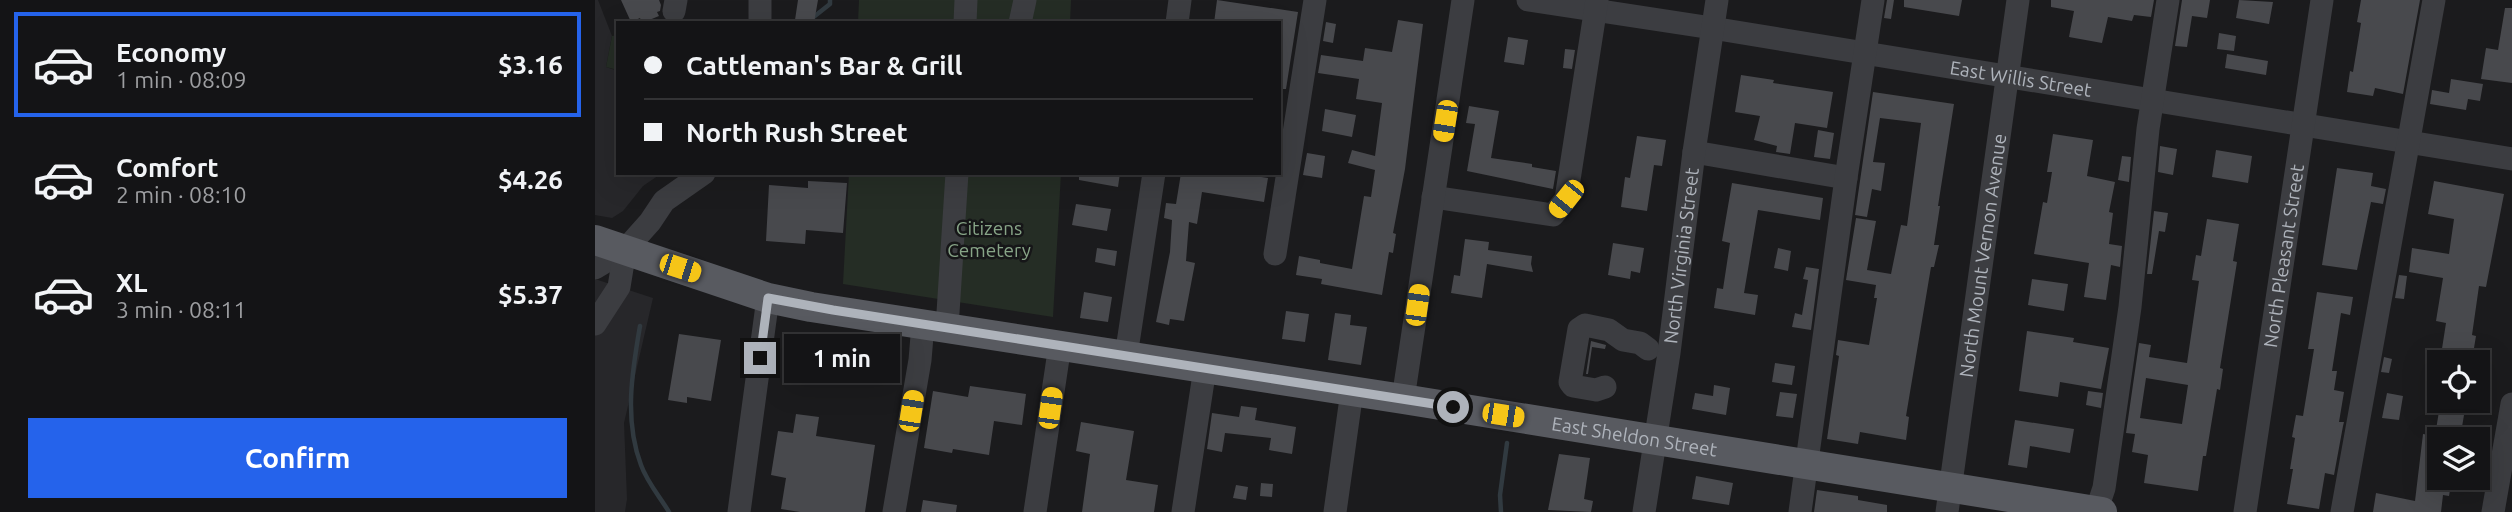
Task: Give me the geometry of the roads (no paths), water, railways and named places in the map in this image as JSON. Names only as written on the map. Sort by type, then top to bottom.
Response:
[{"type":"main road","name":"East Sheldon Street","points":[[595,240],[768,298],[1808,464],[1949,500],[2102,512]]},
{"type":"street","points":[[760,21],[761,0]]},
{"type":"street","points":[[965,21],[966,0]]},
{"type":"street","points":[[1020,21],[1025,0]]},
{"type":"street","points":[[1177,21],[1180,0]]},
{"type":"street","points":[[1275,254],[1315,0]]},
{"type":"street","points":[[1403,399],[1463,0]]},
{"type":"street","name":"East Willis Street","points":[[1528,0],[1597,5],[1866,55],[2512,159]]},
{"type":"street","name":"North Virginia Street","points":[[1644,512],[1669,353],[1694,152],[1717,0]]},
{"type":"street","points":[[1800,512],[1873,0]]},
{"type":"street","name":"North Mount Vernon Avenue","points":[[1949,500],[2018,0]]},
{"type":"street","points":[[2096,512],[2104,488],[2129,320],[2152,100],[2168,0]]},
{"type":"street","name":"North Pleasant Street","points":[[2245,512],[2322,0]]},
{"type":"street","points":[[2342,512],[2434,0]]},
{"type":"street","points":[[1433,197],[1553,215],[1566,199],[1597,5]]},
{"type":"street","points":[[1694,152],[1846,177]]},
{"type":"street","points":[[595,268],[625,250],[650,222],[664,201],[700,175]]},
{"type":"street","points":[[894,512],[919,360],[935,326],[957,175]]},
{"type":"street","points":[[1126,356],[1154,175]]},
{"type":"street","points":[[595,324],[619,288],[625,250]]},
{"type":"street","points":[[739,512],[768,298]]},
{"type":"street","points":[[1605,387],[1596,390],[1573,386],[1570,382],[1579,329],[1585,325],[1609,330],[1623,340],[1640,343],[1647,349]]},
{"type":"street","points":[[1035,512],[1060,345]]},
{"type":"street","points":[[1183,512],[1205,368]]},
{"type":"street","points":[[1335,512],[1352,391]]},
{"type":"street","points":[[2493,512],[2512,404]]},
{"type":"waterway","points":[[809,21],[830,4],[830,0]]},
{"type":"waterway","points":[[640,326],[632,378],[633,431],[644,471],[669,512]]},
{"type":"waterway","points":[[1501,512],[1500,495],[1507,443]]},
{"type":"park label","name":"Citizens Cemetery","points":[[989,239]]}]
